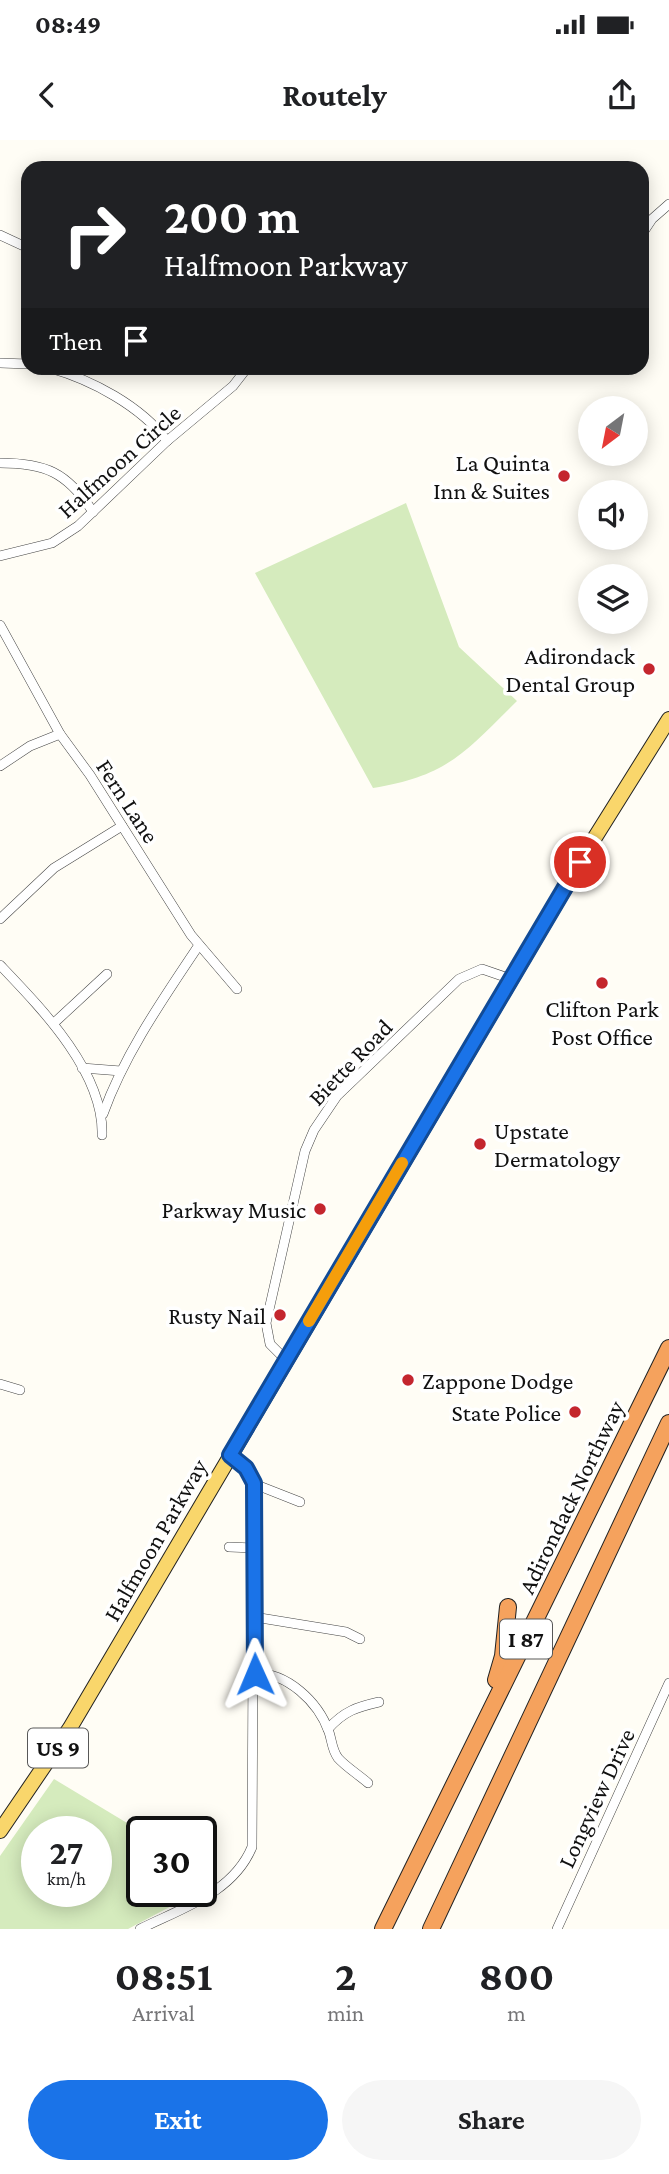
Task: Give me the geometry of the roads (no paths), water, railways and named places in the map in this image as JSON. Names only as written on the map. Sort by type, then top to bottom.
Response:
[{"type":"highway","name":"Adirondack Northway","points":[[383,1929],[669,1348]]},
{"type":"highway","name":"I 87","points":[[431,1929],[669,1423]]},
{"type":"highway","points":[[461,1767],[499,1673],[508,1607]]},
{"type":"main road","name":"Halfmoon Parkway","points":[[0,1831],[47,1765],[110,1662],[511,979],[669,719]]},
{"type":"street","points":[[649,224],[669,204]]},
{"type":"street","points":[[0,235],[21,245]]},
{"type":"street","points":[[0,363],[21,364]]},
{"type":"street","points":[[65,375],[122,401],[149,421],[167,441]]},
{"type":"street","name":"Halfmoon Circle","points":[[0,556],[52,543],[93,512],[167,441],[233,386],[242,375]]},
{"type":"street","points":[[0,463],[47,467],[79,493],[93,512]]},
{"type":"street","name":"Fern Lane","points":[[0,625],[60,734],[90,775],[199,945],[237,989]]},
{"type":"street","points":[[0,766],[30,746],[60,734]]},
{"type":"street","points":[[0,919],[54,868],[121,826]]},
{"type":"street","points":[[102,1135],[103,1114],[121,1071],[149,1020],[199,945]]},
{"type":"street","points":[[0,965],[54,1023],[82,1068],[103,1114]]},
{"type":"street","name":"Biette Road","points":[[286,1360],[270,1344],[266,1323],[305,1151],[314,1130],[340,1093],[459,979],[482,969],[511,979]]},
{"type":"street","points":[[54,1023],[107,974]]},
{"type":"street","points":[[82,1068],[121,1071]]},
{"type":"street","points":[[0,1384],[20,1390]]},
{"type":"street","points":[[141,1929],[226,1885],[239,1872],[254,1837],[254,1483],[246,1468],[230,1455]]},
{"type":"street","points":[[254,1483],[300,1502]]},
{"type":"street","points":[[229,1546],[254,1548]]},
{"type":"street","points":[[254,1617],[346,1632],[360,1639]]},
{"type":"street","points":[[255,1674],[267,1673],[293,1684],[312,1705],[328,1729],[339,1759],[368,1783]]},
{"type":"street","name":"Longview Drive","points":[[557,1929],[669,1682]]},
{"type":"street","points":[[328,1729],[341,1714],[353,1708],[379,1702]]},
{"type":"place","name":"La Quinta Inn & Suites","points":[[564,476]]},
{"type":"place","name":"Adirondack Dental Group","points":[[649,669]]},
{"type":"place","name":"Clifton Park Post Office","points":[[602,983]]},
{"type":"place","name":"Upstate Dermatology","points":[[480,1144]]},
{"type":"place","name":"Parkway Music","points":[[320,1209]]},
{"type":"place","name":"Rusty Nail","points":[[280,1315]]},
{"type":"place","name":"Zappone Dodge","points":[[408,1380]]},
{"type":"place","name":"State Police","points":[[575,1412]]}]
